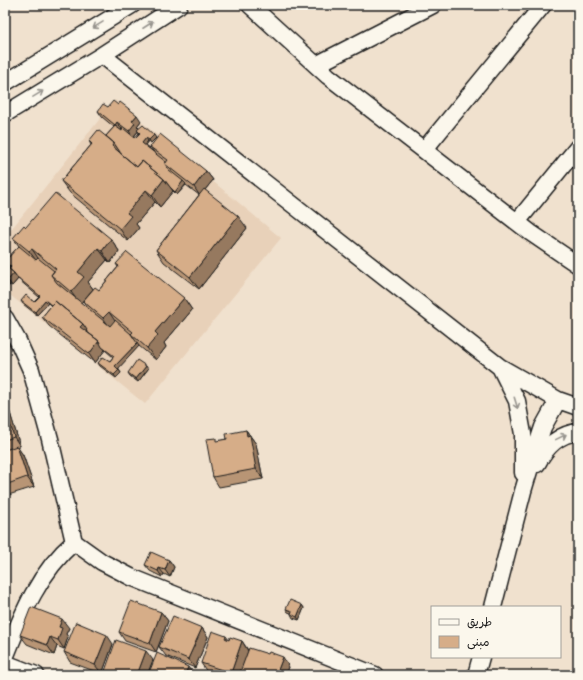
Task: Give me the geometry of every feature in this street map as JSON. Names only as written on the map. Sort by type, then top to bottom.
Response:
[{"type":"street","points":[[5,83],[132,5]]},
{"type":"street","points":[[5,114],[102,55],[179,5]]},
{"type":"street","points":[[250,5],[328,76],[517,222],[578,265]]},
{"type":"street","points":[[316,65],[433,5]]},
{"type":"street","points":[[424,150],[543,5]]},
{"type":"street","points":[[102,55],[500,367],[558,400],[578,406]]},
{"type":"street","points":[[517,222],[578,147]]},
{"type":"street","points":[[5,318],[18,341],[31,370],[50,439],[74,542],[102,562],[131,577],[375,675]]},
{"type":"street","points":[[500,367],[517,400],[524,434],[523,490]]},
{"type":"street","points":[[494,606],[523,490],[543,427],[558,400]]},
{"type":"street","points":[[523,490],[543,452],[557,439],[572,432],[578,432]]},
{"type":"street","points":[[5,658],[29,603],[46,572],[61,554],[74,542]]},
{"type":"street","points":[[476,675],[481,658]]},
{"type":"street","points":[[5,663],[36,675]]},
{"type":"shaded area","points":[[115,100],[281,238],[145,404],[5,291],[5,237]]},
{"type":"building","points":[[113,101],[118,105],[120,102],[137,115],[132,121],[135,123],[129,131],[117,122],[115,125],[98,111],[103,104],[108,107]]},
{"type":"building","points":[[143,125],[154,135],[149,140],[146,138],[142,143],[166,162],[165,164],[169,170],[183,181],[175,192],[164,179],[142,161],[137,167],[120,153],[114,143],[106,136],[115,126],[122,131],[123,128],[135,138],[140,133],[137,130]]},
{"type":"building","points":[[98,130],[114,143],[112,146],[137,167],[142,161],[164,179],[152,195],[146,190],[127,213],[131,216],[120,229],[61,181],[92,144],[89,141]]},
{"type":"building","points":[[160,134],[206,171],[194,187],[165,164],[168,160],[150,147]]},
{"type":"building","points":[[204,189],[238,216],[190,277],[156,250]]},
{"type":"building","points":[[55,193],[111,239],[102,251],[98,248],[78,272],[84,277],[71,292],[51,275],[56,269],[32,249],[29,251],[13,238],[24,225],[26,227]]},
{"type":"building","points":[[19,246],[36,260],[38,258],[54,271],[51,275],[57,283],[110,326],[115,320],[131,334],[137,343],[115,366],[119,370],[114,375],[98,363],[103,357],[110,361],[114,356],[102,347],[99,341],[86,331],[87,330],[83,324],[55,301],[51,305],[45,300],[35,312],[21,301],[26,295],[34,302],[40,296],[9,269],[11,267],[5,261]]},
{"type":"building","points":[[127,252],[184,298],[155,332],[158,335],[147,348],[131,334],[133,332],[109,312],[103,318],[83,301],[95,287],[99,290],[119,266],[116,264]]},
{"type":"building","points":[[5,266],[14,273],[8,280],[6,278],[5,279]]},
{"type":"building","points":[[55,301],[83,324],[80,327],[99,341],[89,354],[42,317]]},
{"type":"building","points":[[137,360],[146,366],[136,379],[128,373]]},
{"type":"building","points":[[5,408],[14,437],[5,440]]},
{"type":"building","points":[[246,430],[247,436],[250,435],[256,469],[213,477],[206,439],[216,438],[216,441],[227,439],[226,434]]},
{"type":"building","points":[[17,446],[27,477],[5,485],[5,450]]},
{"type":"building","points":[[151,552],[169,560],[165,570],[159,568],[158,571],[145,565]]},
{"type":"building","points":[[290,600],[302,605],[297,617],[291,614],[292,611],[286,609]]},
{"type":"building","points":[[131,601],[161,612],[150,643],[119,632]]},
{"type":"building","points":[[31,607],[62,619],[59,627],[62,628],[58,640],[50,637],[47,645],[20,635]]},
{"type":"building","points":[[173,616],[202,628],[188,659],[159,647]]},
{"type":"building","points":[[76,622],[107,635],[95,665],[64,652]]},
{"type":"building","points":[[212,631],[226,636],[225,638],[229,640],[230,637],[242,641],[231,673],[201,663]]},
{"type":"building","points":[[116,640],[146,651],[137,675],[115,675],[105,671]]},
{"type":"building","points":[[249,648],[268,654],[269,652],[283,657],[276,675],[239,675]]},
{"type":"building","points":[[157,653],[188,667],[185,675],[148,675]]},
{"type":"building","points":[[320,670],[329,674],[329,675],[319,675]]},
{"type":"building","points":[[196,672],[205,675],[195,675]]}]
